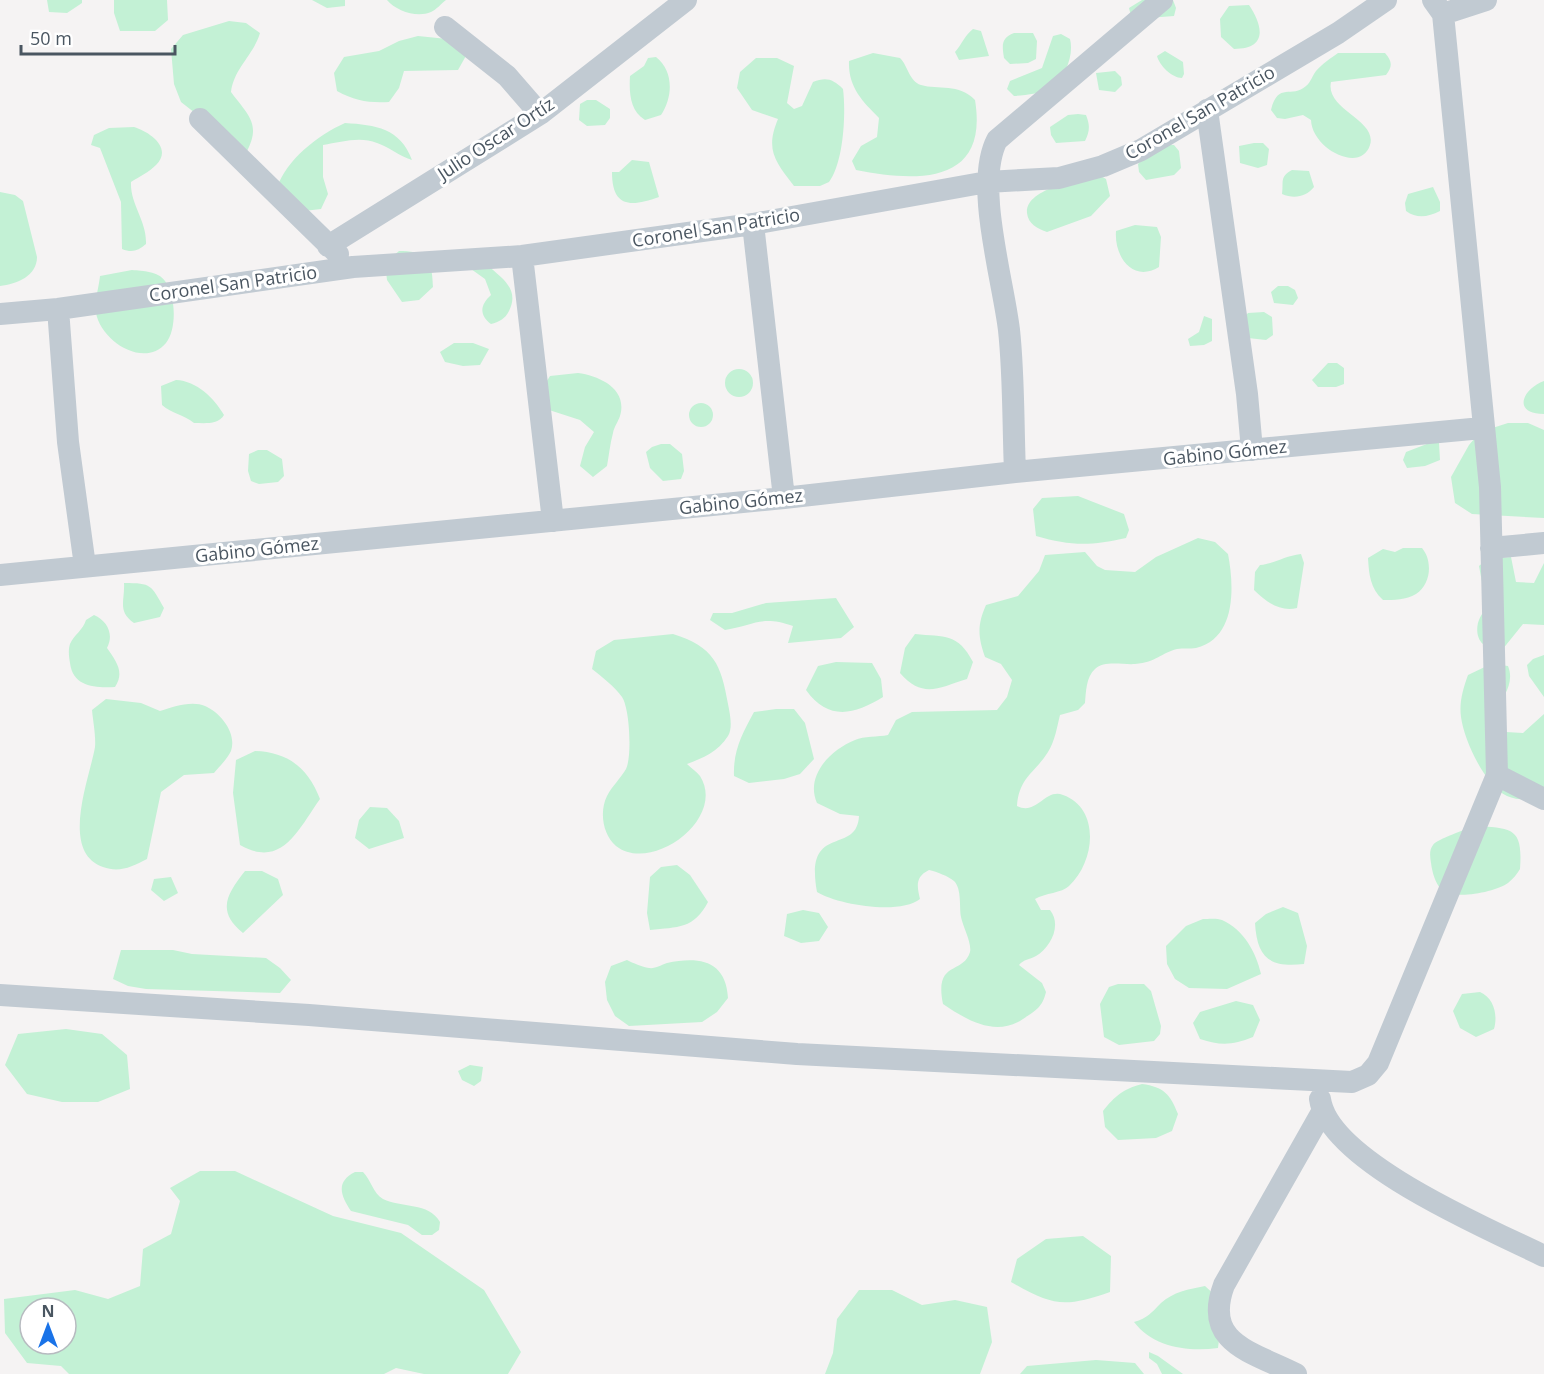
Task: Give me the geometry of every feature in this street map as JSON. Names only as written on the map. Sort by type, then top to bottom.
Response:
[{"type":"street","name":"Julio Oscar Ortíz","points":[[328,246],[540,114],[686,0]]},
{"type":"street","points":[[1015,472],[1009,331],[987,182],[990,154],[997,140],[1162,0]]},
{"type":"street","name":"Coronel San Patricio","points":[[0,314],[58,309],[353,267],[522,256],[753,224],[987,182],[1059,178],[1103,166],[1141,150],[1338,33],[1386,0]]},
{"type":"street","points":[[0,995],[309,1015],[797,1054],[1352,1082],[1368,1075],[1378,1063],[1497,775],[1490,487],[1438,7],[1486,0]]},
{"type":"street","points":[[445,27],[507,76],[540,114]]},
{"type":"street","points":[[1207,110],[1247,394],[1252,450]]},
{"type":"street","points":[[200,119],[328,246],[353,267]]},
{"type":"street","points":[[753,224],[784,498]]},
{"type":"street","points":[[522,256],[553,521]]},
{"type":"street","points":[[58,309],[68,442],[85,566]]},
{"type":"street","name":"Gabino Gómez","points":[[0,575],[784,498],[1015,472],[1482,428]]},
{"type":"street","points":[[1491,548],[1544,543]]},
{"type":"street","points":[[1497,775],[1544,799]]},
{"type":"street","points":[[1318,1079],[1322,1112],[1368,1161],[1404,1187],[1544,1256]]},
{"type":"street","points":[[1296,1374],[1227,1338],[1218,1323],[1218,1301],[1224,1285],[1322,1112]]},
{"type":"green space","points":[[47,0],[82,0],[82,3],[67,13],[49,12]]},
{"type":"green space","points":[[114,0],[167,0],[168,20],[155,31],[120,31],[114,13]]},
{"type":"green space","points":[[312,0],[345,0],[345,6],[327,8]]},
{"type":"green space","points":[[387,0],[446,0],[433,11],[413,14],[401,10]]},
{"type":"green space","points":[[1142,0],[1173,0],[1176,8],[1174,16],[1148,18],[1131,16],[1129,8]]},
{"type":"green space","points":[[1249,5],[1257,21],[1260,35],[1253,45],[1234,49],[1221,37],[1220,19],[1229,6]]},
{"type":"green space","points":[[229,21],[246,23],[260,33],[236,76],[231,92],[251,120],[253,127],[251,143],[246,153],[181,102],[174,84],[171,49],[183,35]]},
{"type":"green space","points":[[973,29],[981,31],[989,56],[959,60],[955,52]]},
{"type":"green space","points":[[1014,33],[1033,33],[1037,41],[1036,59],[1028,63],[1010,64],[1004,58],[1003,42]]},
{"type":"green space","points":[[1061,34],[1070,39],[1071,51],[1068,65],[1057,83],[1044,91],[1014,96],[1007,89],[1010,81],[1042,68],[1053,36]]},
{"type":"green space","points":[[418,36],[457,40],[467,54],[458,70],[404,71],[399,88],[389,102],[362,101],[337,91],[334,73],[344,57],[379,51],[399,41]]},
{"type":"green space","points":[[1165,51],[1183,62],[1182,78],[1170,73],[1160,63],[1157,56]]},
{"type":"green space","points":[[873,53],[900,58],[911,77],[921,85],[955,89],[975,100],[976,128],[971,148],[960,163],[944,171],[924,176],[879,174],[856,170],[852,161],[861,146],[877,137],[879,118],[857,93],[849,70],[849,61]]},
{"type":"green space","points":[[1338,53],[1385,53],[1391,64],[1386,75],[1331,82],[1331,92],[1336,100],[1360,121],[1370,136],[1370,145],[1365,153],[1357,157],[1338,154],[1328,148],[1313,131],[1311,120],[1303,115],[1285,119],[1277,118],[1271,110],[1277,96],[1281,93],[1301,90],[1309,83],[1318,68]]},
{"type":"green space","points":[[656,57],[666,69],[669,77],[668,100],[661,115],[645,120],[633,107],[630,95],[630,76],[644,66],[648,58]]},
{"type":"green space","points":[[756,58],[777,58],[794,66],[787,103],[794,109],[802,106],[813,82],[829,80],[843,89],[844,123],[841,150],[829,182],[820,186],[794,186],[777,162],[772,139],[778,119],[752,110],[737,88],[740,72]]},
{"type":"green space","points":[[1115,71],[1121,77],[1122,85],[1115,92],[1099,90],[1096,73]]},
{"type":"green space","points":[[587,100],[596,100],[610,109],[610,118],[605,125],[587,126],[579,120],[580,104]]},
{"type":"green space","points":[[1068,115],[1086,115],[1088,122],[1089,131],[1085,141],[1056,143],[1051,135],[1050,127]]},
{"type":"green space","points":[[345,123],[386,130],[401,141],[412,160],[371,141],[350,140],[323,145],[323,177],[328,194],[321,209],[304,211],[277,188],[281,178],[295,158],[314,141]]},
{"type":"green space","points":[[134,127],[152,137],[161,147],[162,153],[156,165],[131,182],[133,198],[146,236],[146,244],[138,250],[129,251],[122,249],[121,202],[100,148],[91,145],[94,135],[109,128]]},
{"type":"green space","points":[[1263,143],[1269,149],[1267,165],[1258,168],[1240,163],[1239,146]]},
{"type":"green space","points":[[1156,144],[1174,145],[1179,151],[1181,168],[1174,175],[1146,180],[1139,172],[1138,164]]},
{"type":"green space","points":[[632,160],[649,162],[659,197],[632,203],[619,198],[615,192],[612,172],[619,172]]},
{"type":"green space","points":[[1292,170],[1309,171],[1314,187],[1300,196],[1282,194],[1283,180]]},
{"type":"green space","points":[[1099,175],[1106,179],[1110,196],[1091,216],[1047,232],[1031,223],[1027,213],[1029,204],[1035,197],[1056,186]]},
{"type":"green space","points":[[1433,187],[1440,202],[1440,211],[1423,216],[1406,211],[1405,203],[1408,194]]},
{"type":"green space","points":[[0,192],[15,195],[23,201],[37,257],[34,269],[25,278],[0,286]]},
{"type":"green space","points":[[1135,225],[1157,227],[1161,237],[1159,267],[1150,271],[1141,272],[1133,269],[1127,265],[1118,250],[1116,231]]},
{"type":"green space","points":[[399,251],[422,255],[429,263],[433,287],[419,300],[402,302],[387,280],[385,263]]},
{"type":"green space","points":[[487,265],[508,285],[512,296],[512,303],[506,316],[491,324],[484,317],[482,310],[491,295],[485,279],[471,269]]},
{"type":"green space","points":[[132,270],[150,272],[162,278],[169,287],[173,304],[170,337],[157,350],[146,353],[136,352],[115,342],[106,333],[96,313],[100,276]]},
{"type":"green space","points":[[1278,286],[1288,286],[1295,290],[1298,298],[1293,305],[1274,303],[1271,292]]},
{"type":"green space","points":[[1264,312],[1272,317],[1273,335],[1266,340],[1248,338],[1239,324],[1248,313]]},
{"type":"green space","points":[[1204,316],[1212,319],[1212,341],[1204,345],[1190,346],[1188,339],[1199,332]]},
{"type":"green space","points":[[454,343],[473,343],[489,349],[480,365],[463,366],[445,362],[440,352]]},
{"type":"green space","points":[[1328,363],[1337,363],[1344,368],[1344,384],[1336,387],[1318,387],[1312,380]]},
{"type":"green space","points":[[739,369],[749,373],[753,383],[749,393],[739,397],[729,393],[725,383],[729,373]]},
{"type":"green space","points":[[578,373],[603,381],[616,391],[620,398],[620,416],[614,429],[607,466],[593,477],[580,466],[585,447],[594,432],[580,420],[546,409],[540,392],[550,376]]},
{"type":"green space","points":[[176,380],[198,387],[215,402],[224,415],[215,422],[194,423],[166,408],[162,405],[161,386]]},
{"type":"green space","points":[[1544,381],[1544,414],[1527,410],[1524,406],[1526,395]]},
{"type":"green space","points":[[701,403],[710,406],[713,415],[710,424],[701,427],[692,424],[689,415],[692,406]]},
{"type":"green space","points":[[1508,423],[1528,423],[1544,430],[1544,518],[1472,514],[1455,503],[1451,477],[1469,445],[1480,432]]},
{"type":"green space","points":[[1432,442],[1439,443],[1440,460],[1425,466],[1407,468],[1403,460],[1406,452]]},
{"type":"green space","points":[[661,444],[670,444],[682,454],[684,471],[681,479],[663,481],[650,468],[646,452]]},
{"type":"green space","points":[[258,450],[267,450],[282,459],[284,476],[278,482],[259,484],[251,481],[248,471],[249,454]]},
{"type":"green space","points":[[1078,496],[1124,514],[1129,530],[1126,538],[1081,544],[1059,542],[1036,536],[1033,509],[1042,498]]},
{"type":"green space","points":[[1198,538],[1215,542],[1228,554],[1231,595],[1226,622],[1209,642],[1196,648],[1177,649],[1142,663],[1099,666],[1088,680],[1085,703],[1078,710],[1060,715],[1050,748],[1024,782],[1018,796],[1017,806],[1030,808],[1051,795],[1057,794],[1075,802],[1083,811],[1088,823],[1089,850],[1085,863],[1069,886],[1035,899],[1041,910],[1050,910],[1055,929],[1050,941],[1041,952],[1019,965],[1042,983],[1046,992],[1040,1005],[1023,1019],[1003,1027],[992,1027],[972,1021],[943,1004],[941,990],[946,974],[962,964],[970,952],[969,940],[961,917],[957,884],[954,881],[929,870],[921,876],[918,882],[920,899],[911,904],[898,906],[854,904],[817,892],[815,870],[818,856],[824,848],[850,835],[856,828],[859,816],[840,814],[817,803],[814,783],[817,774],[829,757],[846,744],[863,738],[888,735],[896,720],[912,712],[997,710],[1007,697],[1012,680],[1001,664],[985,657],[979,631],[983,612],[986,605],[1018,596],[1039,571],[1045,555],[1085,552],[1097,566],[1105,570],[1135,572],[1156,557]]},
{"type":"green space","points":[[1403,548],[1422,548],[1426,553],[1429,572],[1425,584],[1412,596],[1383,600],[1373,586],[1368,558],[1383,549],[1395,552]]},
{"type":"green space","points":[[1301,554],[1304,563],[1297,608],[1285,609],[1274,605],[1254,590],[1255,572],[1260,565]]},
{"type":"green space","points":[[1511,557],[1516,582],[1534,583],[1544,563],[1544,625],[1523,624],[1502,650],[1483,644],[1478,636],[1477,626],[1487,609],[1479,566],[1487,559]]},
{"type":"green space","points":[[124,583],[150,587],[164,608],[160,617],[134,623],[129,619],[123,605]]},
{"type":"green space","points":[[836,598],[854,627],[841,638],[788,643],[793,626],[765,621],[725,630],[710,620],[713,613],[732,613],[766,603]]},
{"type":"green space","points":[[94,615],[103,621],[110,633],[107,648],[119,671],[115,687],[86,684],[75,677],[72,671],[69,656],[70,644],[86,620]]},
{"type":"green space","points":[[673,634],[698,645],[713,659],[725,690],[730,729],[724,742],[715,750],[687,764],[700,776],[706,793],[703,809],[695,824],[681,838],[665,847],[648,853],[631,853],[616,846],[608,836],[603,816],[607,796],[628,763],[627,712],[619,693],[592,669],[596,651],[614,640]]},
{"type":"green space","points":[[915,634],[950,638],[962,646],[973,662],[967,679],[931,689],[924,689],[908,681],[900,673],[905,648]]},
{"type":"green space","points":[[1544,655],[1544,697],[1529,676],[1527,665],[1533,659]]},
{"type":"green space","points":[[836,662],[872,663],[881,679],[883,697],[852,711],[832,711],[823,707],[806,690],[818,666]]},
{"type":"green space","points":[[1491,664],[1508,666],[1510,672],[1507,690],[1495,713],[1506,732],[1523,733],[1544,714],[1544,800],[1515,799],[1499,791],[1484,773],[1466,738],[1461,711],[1466,680],[1468,675]]},
{"type":"green space","points":[[106,699],[141,703],[160,711],[182,705],[200,704],[217,713],[226,724],[232,737],[231,751],[214,773],[184,775],[161,792],[147,859],[131,867],[120,869],[103,867],[90,859],[82,846],[80,830],[84,794],[95,747],[92,710]]},
{"type":"green space","points":[[794,709],[805,723],[814,759],[800,774],[784,779],[749,783],[734,776],[739,743],[754,712]]},
{"type":"green space","points":[[255,751],[287,758],[303,770],[320,799],[288,843],[267,852],[255,851],[240,845],[233,793],[236,760]]},
{"type":"green space","points":[[370,807],[387,808],[399,821],[404,838],[369,849],[355,838],[359,820]]},
{"type":"green space","points":[[1475,826],[1498,828],[1513,833],[1520,845],[1520,869],[1508,883],[1494,889],[1464,895],[1447,893],[1441,889],[1434,877],[1430,851],[1440,840]]},
{"type":"green space","points":[[677,865],[690,875],[708,902],[703,911],[691,922],[677,927],[650,930],[647,913],[650,877],[661,867]]},
{"type":"green space","points":[[245,871],[262,871],[278,879],[283,895],[243,933],[229,917],[227,902],[233,887]]},
{"type":"green space","points":[[171,877],[178,893],[164,901],[151,890],[154,879]]},
{"type":"green space","points":[[1283,907],[1298,913],[1307,946],[1304,964],[1274,962],[1262,952],[1259,945],[1255,923],[1266,914]]},
{"type":"green space","points":[[803,910],[819,913],[828,927],[819,941],[801,943],[784,936],[787,914]]},
{"type":"green space","points":[[1203,919],[1222,920],[1237,930],[1248,942],[1261,974],[1227,989],[1189,988],[1175,979],[1167,964],[1166,946],[1186,926]]},
{"type":"green space","points":[[121,950],[173,950],[192,954],[266,958],[291,980],[280,993],[146,989],[128,986],[113,979]]},
{"type":"green space","points":[[627,960],[651,968],[690,960],[709,964],[722,976],[728,998],[717,1012],[702,1022],[629,1026],[615,1016],[607,1000],[605,982],[611,966]]},
{"type":"green space","points":[[1118,984],[1144,984],[1151,991],[1161,1026],[1160,1034],[1154,1041],[1119,1045],[1104,1037],[1100,1004],[1109,987]]},
{"type":"green space","points":[[1480,992],[1492,1003],[1495,1024],[1494,1029],[1476,1037],[1460,1028],[1453,1011],[1462,994]]},
{"type":"green space","points":[[1236,1001],[1253,1005],[1260,1020],[1253,1037],[1227,1044],[1200,1039],[1193,1023],[1200,1012]]},
{"type":"green space","points":[[66,1029],[102,1034],[127,1055],[130,1089],[98,1102],[62,1102],[27,1094],[5,1065],[18,1034]]},
{"type":"green space","points":[[470,1065],[483,1067],[481,1081],[474,1086],[462,1080],[458,1071]]},
{"type":"green space","points":[[1142,1084],[1156,1087],[1172,1101],[1178,1114],[1172,1131],[1156,1138],[1118,1140],[1105,1127],[1103,1111],[1120,1094]]},
{"type":"green space","points":[[200,1171],[235,1171],[333,1216],[401,1233],[484,1290],[521,1352],[508,1374],[424,1374],[396,1368],[384,1374],[69,1374],[61,1366],[27,1363],[22,1356],[78,1356],[78,1296],[28,1296],[75,1290],[108,1299],[140,1286],[143,1249],[171,1234],[180,1201],[170,1188]]},
{"type":"green space","points":[[355,1172],[363,1172],[383,1199],[429,1211],[440,1222],[439,1230],[432,1235],[422,1235],[408,1225],[351,1211],[343,1195],[342,1185]]},
{"type":"green space","points":[[1083,1236],[1111,1256],[1110,1292],[1081,1301],[1059,1302],[1038,1296],[1011,1282],[1017,1259],[1046,1239]]},
{"type":"green space","points":[[1205,1286],[1218,1298],[1220,1332],[1218,1348],[1194,1349],[1172,1346],[1151,1337],[1134,1322],[1146,1317],[1171,1296]]},
{"type":"green space","points":[[859,1290],[892,1290],[922,1305],[955,1300],[987,1307],[992,1342],[980,1374],[825,1374],[833,1353],[837,1319]]},
{"type":"green space","points":[[18,1297],[18,1351],[5,1333],[4,1299]]},
{"type":"green space","points":[[1149,1352],[1183,1374],[1162,1374],[1157,1364],[1149,1358]]},
{"type":"green space","points":[[1096,1360],[1135,1363],[1144,1374],[1020,1374],[1027,1366]]}]
